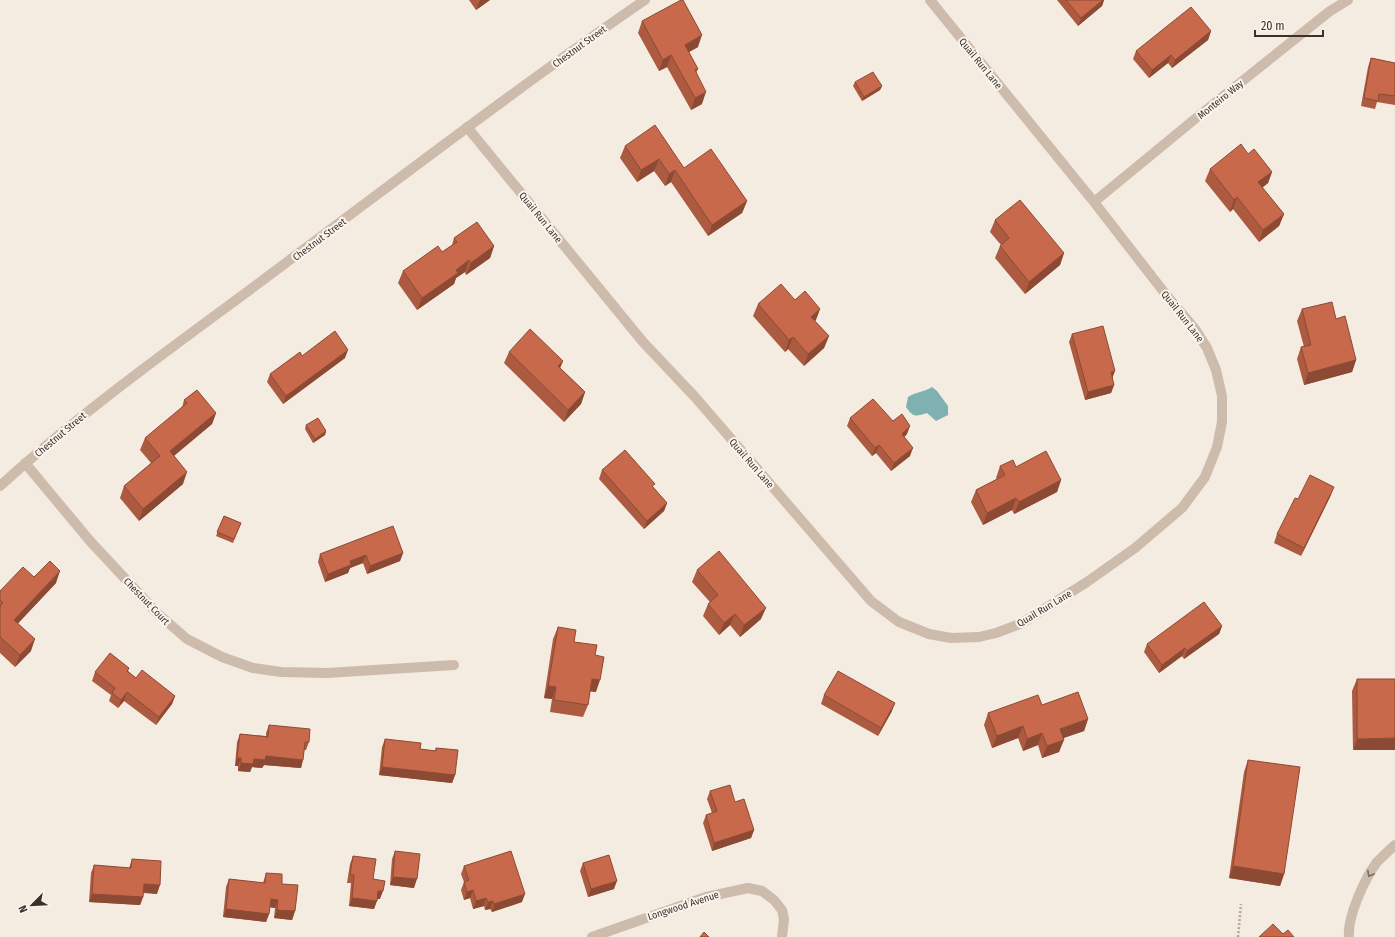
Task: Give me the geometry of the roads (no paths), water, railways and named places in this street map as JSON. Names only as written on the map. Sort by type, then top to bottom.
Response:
[{"type":"street","name":"Chestnut Street","points":[[0,486],[80,416],[388,188],[467,127],[645,0]]},
{"type":"street","name":"Quail Run Lane","points":[[467,127],[643,342],[695,397],[871,601],[899,622],[929,634],[951,638],[979,637],[996,633],[1022,623],[1087,582],[1135,548],[1182,508],[1205,478],[1217,447],[1222,422],[1222,396],[1216,370],[1207,348],[1195,329],[930,0]]},
{"type":"street","name":"Monteiro Way","points":[[1094,202],[1330,11],[1348,0]]},
{"type":"street","name":"Chestnut Court","points":[[25,463],[90,541],[158,614],[187,639],[222,657],[253,668],[281,672],[327,673],[454,665]]},
{"type":"street","points":[[1349,937],[1352,910],[1364,886],[1377,863],[1395,845]]},
{"type":"street","name":"Longwood Avenue","points":[[592,937],[706,897],[748,888],[762,891],[774,900],[782,910],[784,919],[782,937]]},
{"type":"water","points":[[932,387],[937,391],[948,406],[948,415],[936,421],[927,413],[915,415],[906,407],[908,397]]}]
